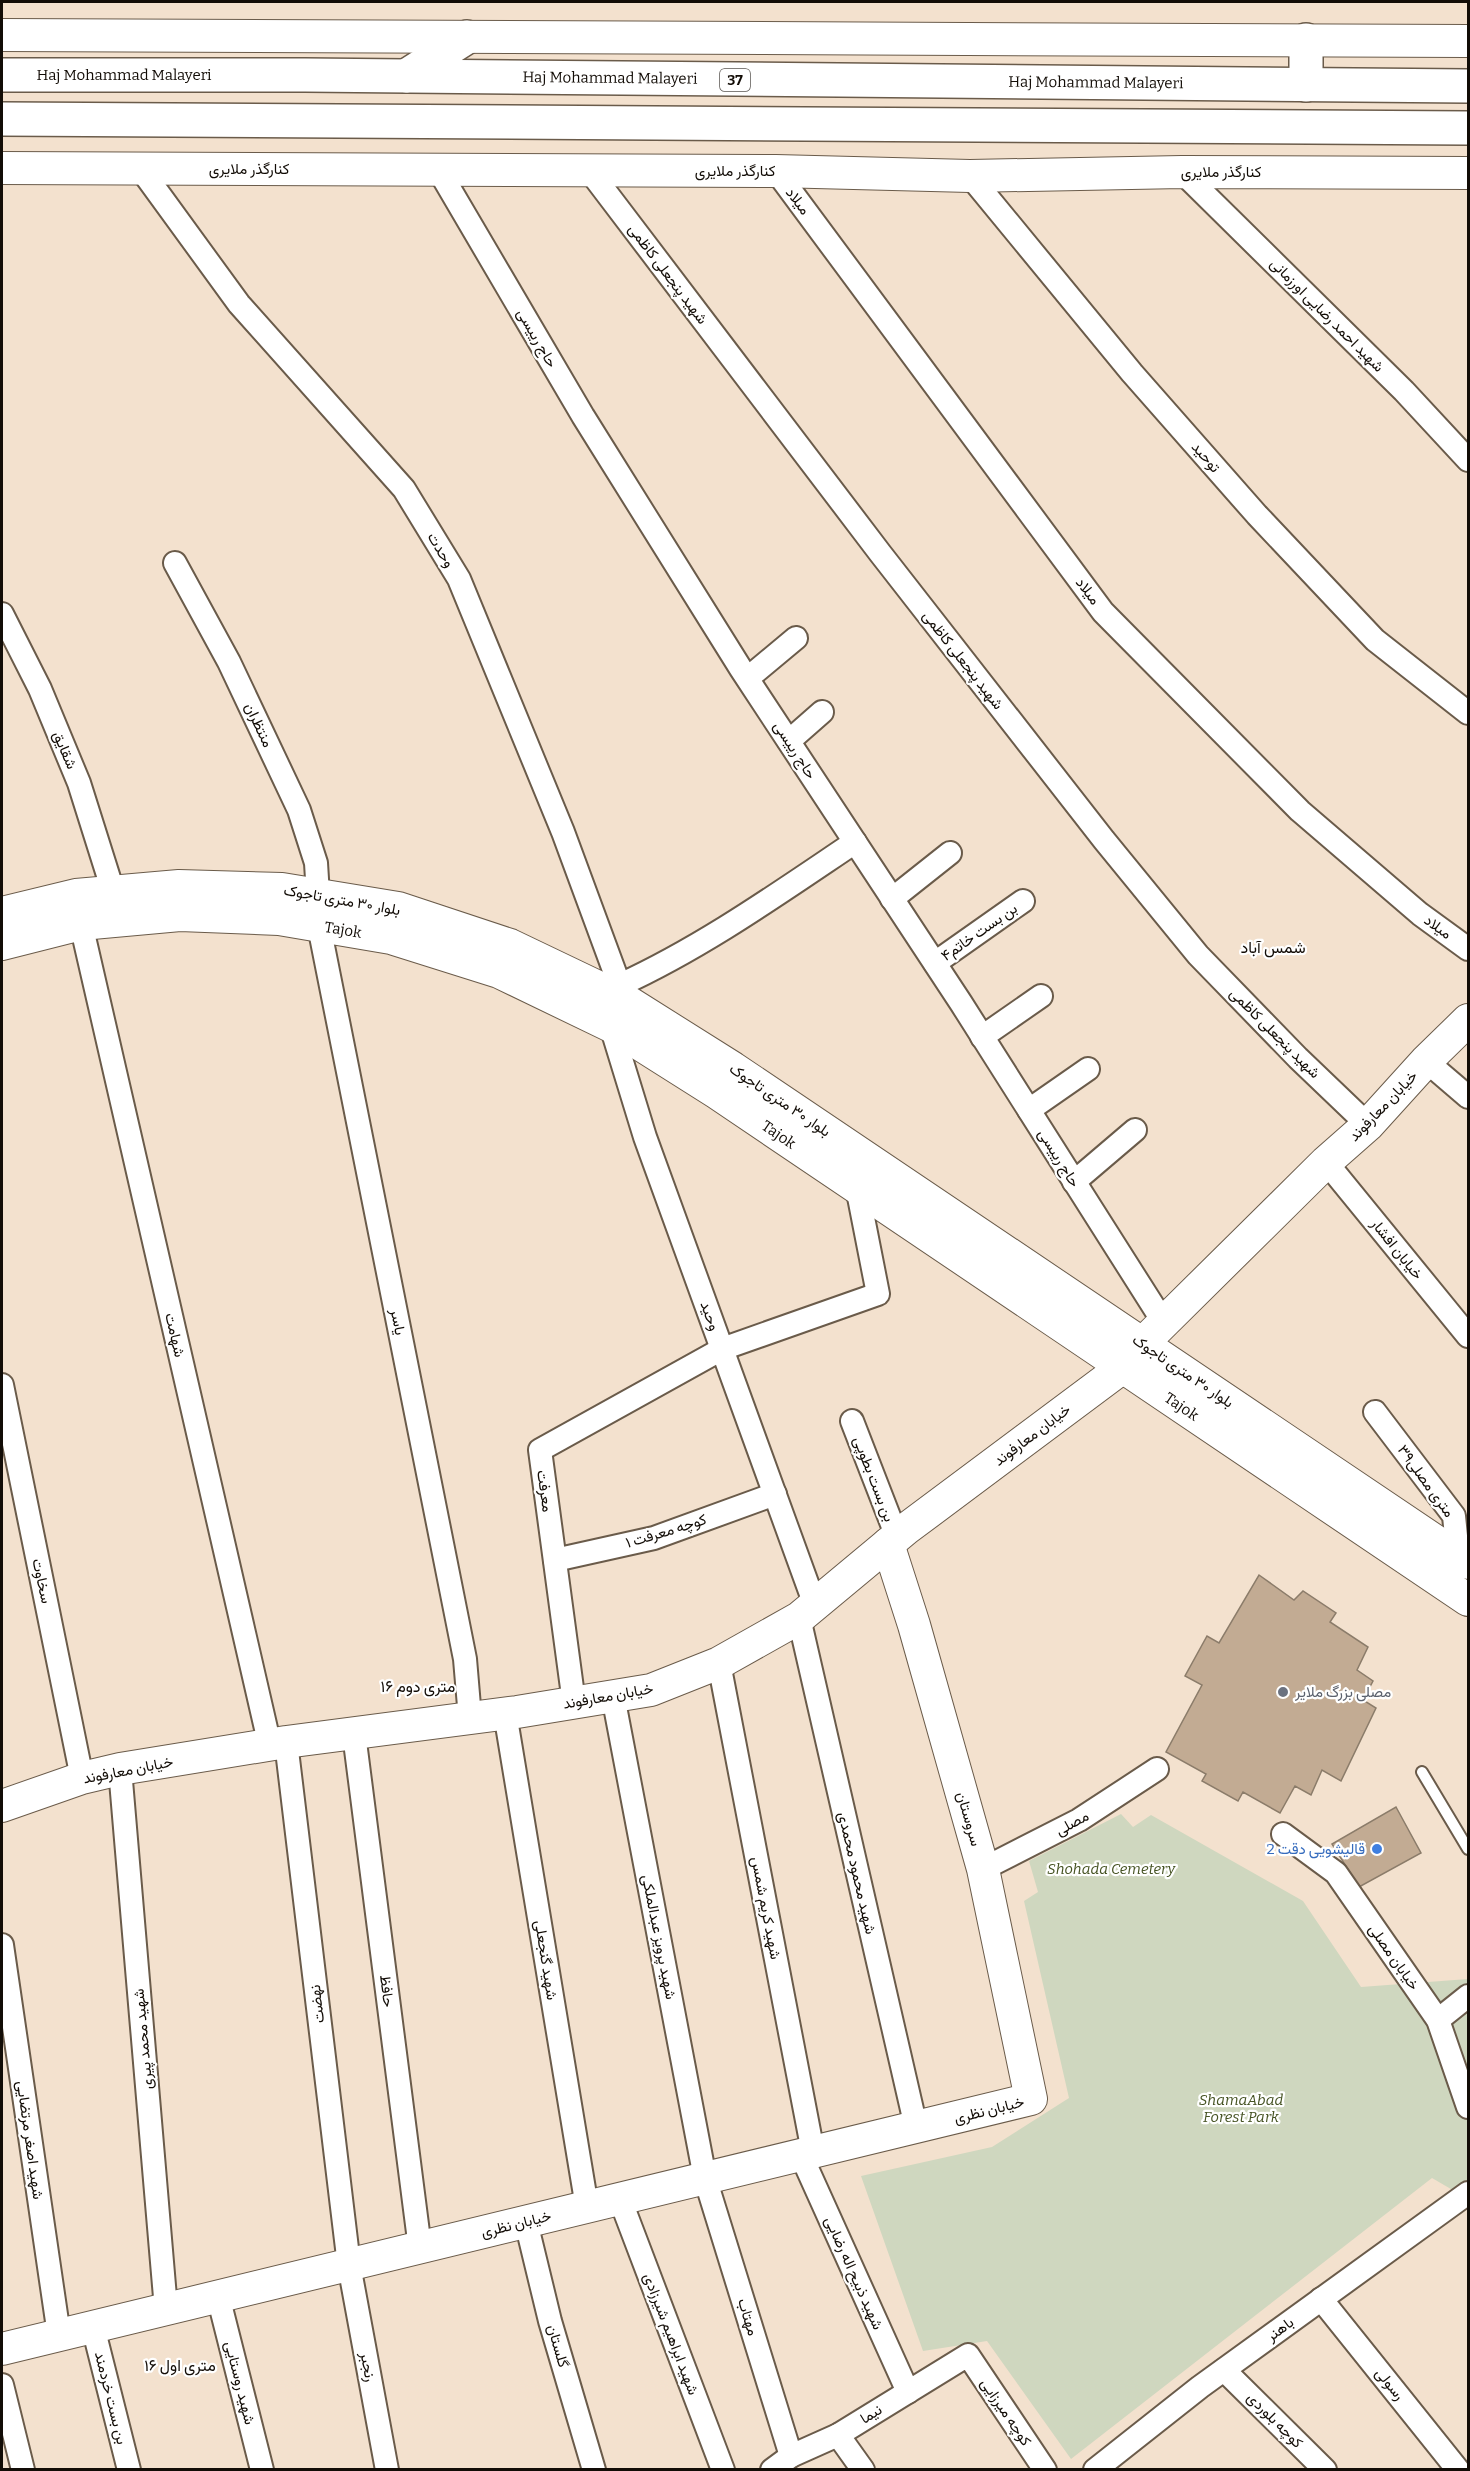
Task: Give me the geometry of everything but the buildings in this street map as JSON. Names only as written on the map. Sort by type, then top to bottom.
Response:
[{"type":"highway","points":[[406,76],[467,37]]},
{"type":"highway","points":[[1306,40],[1306,85]]},
{"type":"highway","name":"Haj Mohammad Malayeri","points":[[2,75],[406,76],[1468,86]]},
{"type":"highway","points":[[2,119],[1468,128]]},
{"type":"street","points":[[2,35],[1468,41]]},
{"type":"street","name":"کنارگذر ملایری","points":[[2,168],[776,171],[970,176],[1182,172],[1468,173]]},
{"type":"street","name":"وحدت","points":[[140,168],[239,304],[404,489],[459,579],[563,832],[619,1004]]},
{"type":"street","name":"حاج رییسی","points":[[438,170],[583,416],[748,678],[1074,1182],[1143,1344]]},
{"type":"street","name":"شهید پنجعلی کاظمی","points":[[590,170],[880,554],[1104,840],[1198,955],[1298,1058],[1368,1125]]},
{"type":"street","name":"میلاد","points":[[776,171],[1103,612],[1300,811],[1420,914],[1468,949]]},
{"type":"street","name":"شهید احمد رضایی اورزمانی","points":[[1182,172],[1404,391],[1468,460]]},
{"type":"street","name":"توحید","points":[[970,176],[1132,373],[1257,515],[1375,640],[1468,713]]},
{"type":"street","name":"منتظران","points":[[175,563],[229,662],[299,810],[316,863],[318,895]]},
{"type":"street","name":"شقایق","points":[[2,614],[40,689],[79,783],[113,891]]},
{"type":"street","points":[[748,678],[796,638]]},
{"type":"street","points":[[789,741],[822,712]]},
{"type":"street","points":[[619,1004],[646,973],[755,909],[855,842]]},
{"type":"street","points":[[892,899],[950,853]]},
{"type":"street","name":"بلوار ۳۰ متری تاجوک","points":[[2,913],[76,895],[113,891],[179,886],[282,889],[398,908],[510,945],[733,1068],[1463,1560]]},
{"type":"street","name":"بن بست خاتم۴","points":[[934,963],[1023,901]]},
{"type":"street","name":"Tajok","points":[[2,944],[81,924],[180,915],[279,919],[391,938],[499,972],[619,1004],[717,1093],[857,1187],[1143,1344],[1468,1599]]},
{"type":"street","name":"شهامت","points":[[81,924],[278,1744]]},
{"type":"street","name":"یاسر","points":[[319,926],[465,1659],[470,1718]]},
{"type":"street","points":[[982,1037],[1041,996]]},
{"type":"street","name":"وحید","points":[[619,1004],[645,1137],[775,1494],[807,1612]]},
{"type":"street","name":"خیابان معارفوند","points":[[2,1806],[82,1778],[120,1769],[651,1690],[719,1663],[807,1612],[892,1540],[1143,1344],[1326,1162],[1368,1125],[1426,1061],[1468,1020]]},
{"type":"street","points":[[1426,1061],[1468,1097]]},
{"type":"street","points":[[1029,1110],[1088,1069]]},
{"type":"street","points":[[1074,1182],[1135,1130]]},
{"type":"street","name":"خیابان افشار","points":[[1326,1162],[1468,1336]]},
{"type":"street","points":[[722,1349],[878,1294],[857,1187]]},
{"type":"street","name":"معرفت","points":[[574,1702],[540,1450],[722,1349]]},
{"type":"street","name":"سخاوت","points":[[2,1385],[82,1778]]},
{"type":"street","name":"۳۹متری مصلی","points":[[1375,1412],[1454,1516],[1463,1560]]},
{"type":"street","name":"بن بست بطوپی","points":[[852,1421],[892,1540]]},
{"type":"street","name":"کوچه معرفت ۱","points":[[555,1560],[654,1538],[775,1494]]},
{"type":"street","name":"سروستان","points":[[892,1540],[983,1869],[1031,2099]]},
{"type":"street","name":"شهید محمود محمدی","points":[[807,1612],[916,2127]]},
{"type":"street","name":"شهید کریم شمس","points":[[719,1663],[807,2154]]},
{"type":"street","name":"شهید پرویز عبدالملکی","points":[[613,1696],[705,2178]]},
{"type":"street","name":"شهید گنجعلی","points":[[505,1713],[587,2207]]},
{"type":"street","name":"حافظ","points":[[354,1734],[420,2248]]},
{"type":"street","name":"نهضت","points":[[278,1744],[349,2265]]},
{"type":"street","name":"شهید محمد پیری","points":[[120,1769],[166,2309]]},
{"type":"street","name":"مصلی","points":[[983,1869],[1079,1820],[1157,1769]]},
{"type":"street","name":"خیابان مصلی","points":[[1283,1834],[1336,1874],[1438,2020],[1468,2106]]},
{"type":"street","name":"شهید اصغر مرتضایی","points":[[2,1945],[59,2335]]},
{"type":"street","points":[[1438,2020],[1468,1996]]},
{"type":"street","name":"خیابان نظری","points":[[2,2349],[1031,2099]]},
{"type":"street","name":"شهید ذبیح اله رضایی","points":[[807,2154],[908,2392]]},
{"type":"street","name":"مهتاب","points":[[705,2178],[791,2456]]},
{"type":"street","name":"باهنر","points":[[1095,2469],[1224,2370],[1468,2193]]},
{"type":"street","name":"شهید ابراهیم شیرزادی","points":[[620,2199],[723,2469]]},
{"type":"street","name":"گلستان","points":[[526,2222],[550,2321],[594,2469]]},
{"type":"street","name":"رنجبر","points":[[349,2265],[387,2469]]},
{"type":"street","name":"شهید روستایی","points":[[218,2296],[262,2469]]},
{"type":"street","name":"رسولی","points":[[1321,2299],[1458,2469]]},
{"type":"street","name":"بن بست خردمند","points":[[93,2327],[129,2469]]},
{"type":"street","name":"نیما","points":[[772,2469],[791,2456],[838,2435],[968,2355]]},
{"type":"street","name":"کوچه میرزایی","points":[[968,2355],[1045,2469]]},
{"type":"street","name":"کوچه بلوردی","points":[[1224,2370],[1325,2469]]},
{"type":"street","points":[[2,2385],[23,2469]]},
{"type":"street","points":[[838,2435],[863,2469]]},
{"type":"lane","points":[[1422,1772],[1468,1849]]},
{"type":"green space","name":"ShamaAbad Forest Park","points":[[1121,1814],[1133,1827],[1151,1815],[1303,1901],[1361,1987],[1468,1979],[1468,2199],[1432,2178],[1071,2459],[987,2341],[923,2351],[861,2176],[992,2147],[1069,2098],[1024,1901],[1038,1892],[1029,1861]]},
{"type":"place","name":"مصلی بزرگ ملایر","points":[[1283,1692]]},
{"type":"place","name":"قالیشویی دقت 2","points":[[1377,1849]]},
{"type":"district","name":"شمس آباد","points":[[1273,947]]},
{"type":"district","name":"۱۶ متری دوم","points":[[418,1686]]},
{"type":"district","name":"۱۶ متری اول","points":[[180,2365]]},
{"type":"park label","name":"Shohada Cemetery","points":[[1111,1869]]}]
